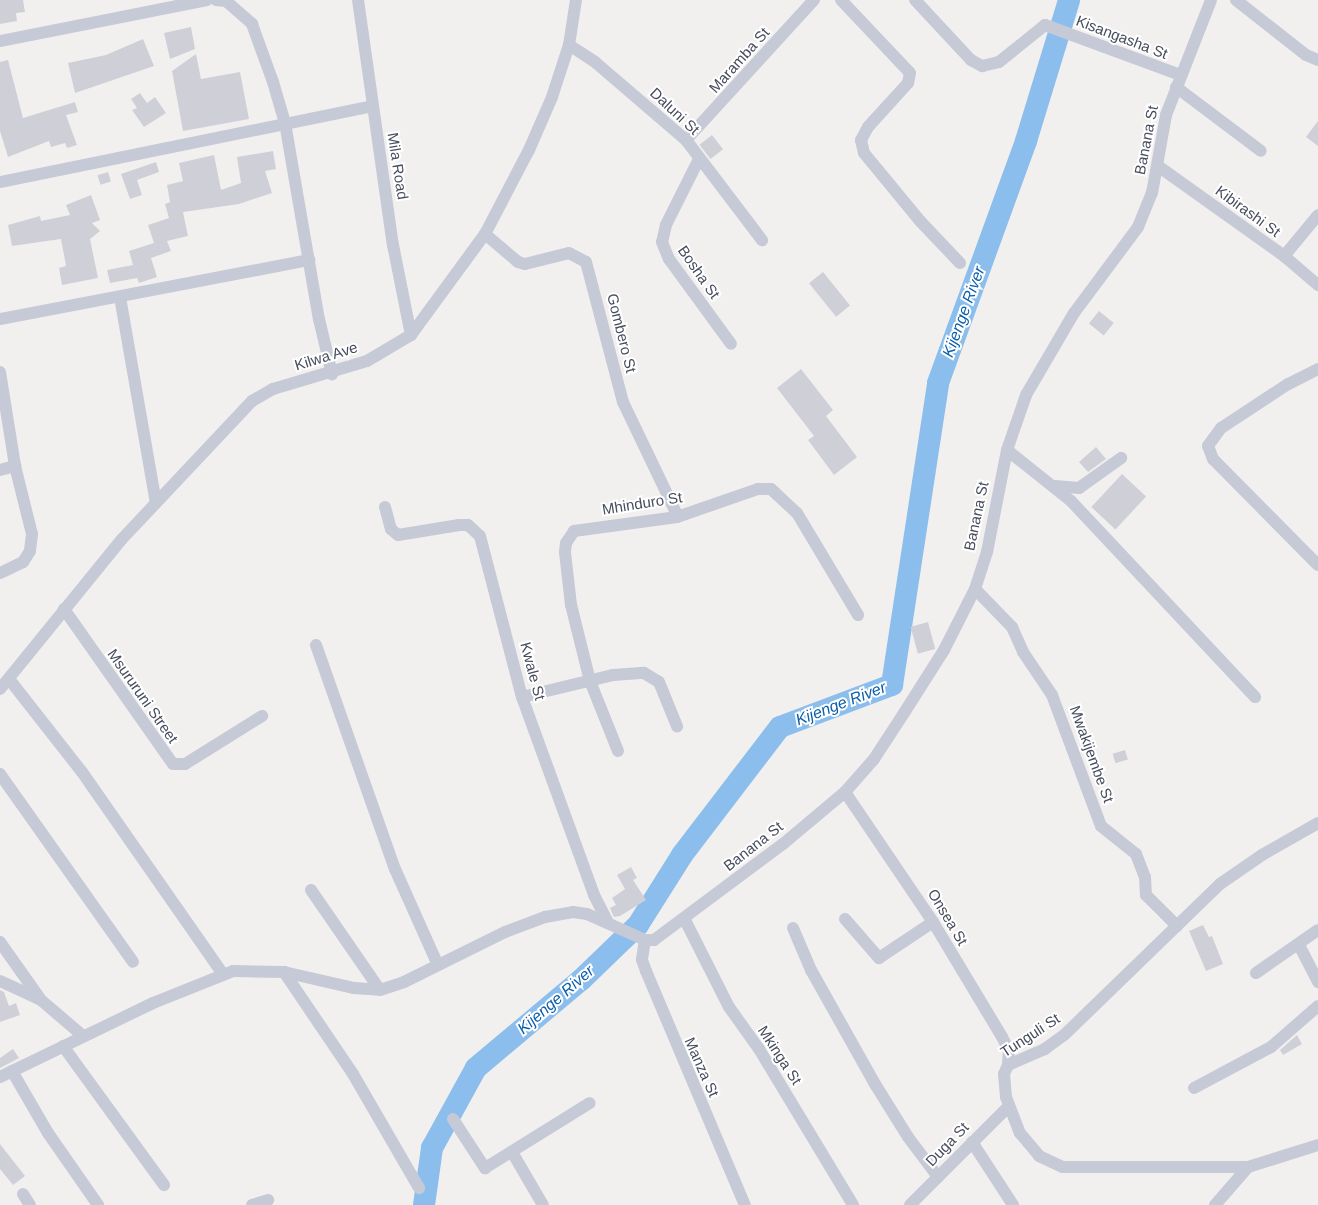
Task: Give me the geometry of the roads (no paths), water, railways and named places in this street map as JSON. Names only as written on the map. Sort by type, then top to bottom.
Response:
[{"type":"street","points":[[0,41],[207,0]]},
{"type":"street","points":[[224,0],[252,24],[285,124],[309,260],[332,374]]},
{"type":"street","name":"Mila Road","points":[[358,0],[372,106],[411,336]]},
{"type":"street","name":"Kilwa Ave","points":[[0,690],[64,609],[156,503],[260,396],[367,361],[411,336],[485,234],[529,150],[552,98],[569,45],[576,0]]},
{"type":"street","points":[[841,0],[910,72],[908,83],[868,127],[861,140],[864,153],[920,222],[960,263]]},
{"type":"street","name":"Kisangasha St","points":[[915,0],[971,60],[982,66],[999,62],[1045,25],[1178,81]]},
{"type":"street","name":"Banana St","points":[[642,939],[654,940],[685,920],[845,792],[874,759],[944,650],[975,589],[987,552],[1007,450],[1037,372],[1074,313],[1138,227],[1152,193],[1166,115],[1211,0]]},
{"type":"street","points":[[1236,0],[1306,55],[1318,60]]},
{"type":"street","name":"Maramba St","points":[[686,140],[748,75],[806,2]]},
{"type":"street","name":"Daluni St","points":[[569,45],[596,62],[686,140],[762,240]]},
{"type":"street","points":[[1178,81],[1260,151]]},
{"type":"street","points":[[0,182],[372,106]]},
{"type":"street","name":"Bosha St","points":[[699,159],[662,233],[662,242],[669,259],[731,344]]},
{"type":"street","name":"Kibirashi St","points":[[1158,166],[1284,256],[1318,285]]},
{"type":"street","points":[[1284,256],[1318,215]]},
{"type":"street","name":"Gombero St","points":[[485,234],[518,262],[525,264],[569,253],[583,257],[586,262],[623,402],[678,516]]},
{"type":"street","points":[[0,319],[309,260]]},
{"type":"street","points":[[120,296],[156,503]]},
{"type":"street","points":[[1318,369],[1288,384],[1221,428],[1208,446],[1214,459],[1318,565]]},
{"type":"street","points":[[0,372],[15,466],[32,534],[30,551],[18,567],[0,573]]},
{"type":"street","points":[[1007,450],[1056,486],[1131,562],[1255,697]]},
{"type":"street","points":[[1056,486],[1079,488],[1121,458]]},
{"type":"street","points":[[0,470],[15,466]]},
{"type":"street","name":"Mhinduro St","points":[[618,751],[590,681],[571,605],[566,543],[580,529],[678,516],[758,489],[771,489],[797,513],[858,615]]},
{"type":"street","name":"Kwale St","points":[[385,507],[391,529],[398,535],[468,525],[480,536],[522,696],[594,895],[614,926]]},
{"type":"street","name":"Mwakijembe St","points":[[975,589],[1012,628],[1023,652],[1036,667],[1056,703],[1101,826],[1136,854],[1145,877],[1146,895],[1177,926]]},
{"type":"street","name":"Msururuni Street","points":[[64,609],[173,764],[185,764],[262,716]]},
{"type":"street","points":[[316,645],[395,869],[438,965]]},
{"type":"street","points":[[522,696],[629,672],[652,676],[665,692],[677,726]]},
{"type":"street","points":[[9,679],[82,772],[223,974]]},
{"type":"street","points":[[0,774],[133,962]]},
{"type":"street","name":"Onsea St","points":[[845,792],[933,922],[1009,1050],[1008,1066]]},
{"type":"street","name":"Tunguli St","points":[[1318,823],[1262,855],[1220,884],[1064,1035],[1045,1049],[1008,1066],[1004,1074],[1004,1088],[1009,1106],[1029,1147],[1050,1162],[1063,1166],[1248,1167],[1318,1145]]},
{"type":"street","points":[[311,890],[380,990]]},
{"type":"street","points":[[0,1077],[83,1036],[223,974],[246,970],[284,972],[354,988],[380,990],[404,982],[545,917],[573,912],[614,926],[642,939]]},
{"type":"street","points":[[845,919],[879,958],[933,922]]},
{"type":"street","name":"Mkinga St","points":[[685,920],[729,1007],[759,1049],[853,1205]]},
{"type":"street","points":[[793,928],[811,970],[874,1084],[908,1138],[938,1177]]},
{"type":"street","points":[[1256,973],[1318,930]]},
{"type":"street","name":"Manza St","points":[[642,939],[642,960],[646,971],[745,1205]]},
{"type":"street","points":[[0,942],[41,1000],[83,1036]]},
{"type":"street","points":[[1299,945],[1318,982]]},
{"type":"street","points":[[284,972],[353,1074],[419,1188]]},
{"type":"street","points":[[0,981],[41,1000]]},
{"type":"street","points":[[1194,1088],[1271,1047],[1318,1006]]},
{"type":"street","points":[[63,1046],[164,1185]]},
{"type":"street","points":[[12,1071],[48,1133],[98,1205]]},
{"type":"street","points":[[453,1119],[482,1167],[512,1152],[590,1103]]},
{"type":"street","name":"Duga St","points":[[918,1203],[938,1177],[1009,1106]]},
{"type":"street","points":[[972,1142],[1013,1205]]},
{"type":"street","points":[[512,1152],[543,1205]]},
{"type":"street","points":[[1218,1204],[1248,1167]]},
{"type":"street","points":[[252,1205],[268,1200]]},
{"type":"waterway","name":"Kijenge River","points":[[424,1205],[432,1148],[476,1068],[581,980],[638,925],[682,855],[780,727],[892,685],[938,383],[1026,141],[1069,0]]}]
